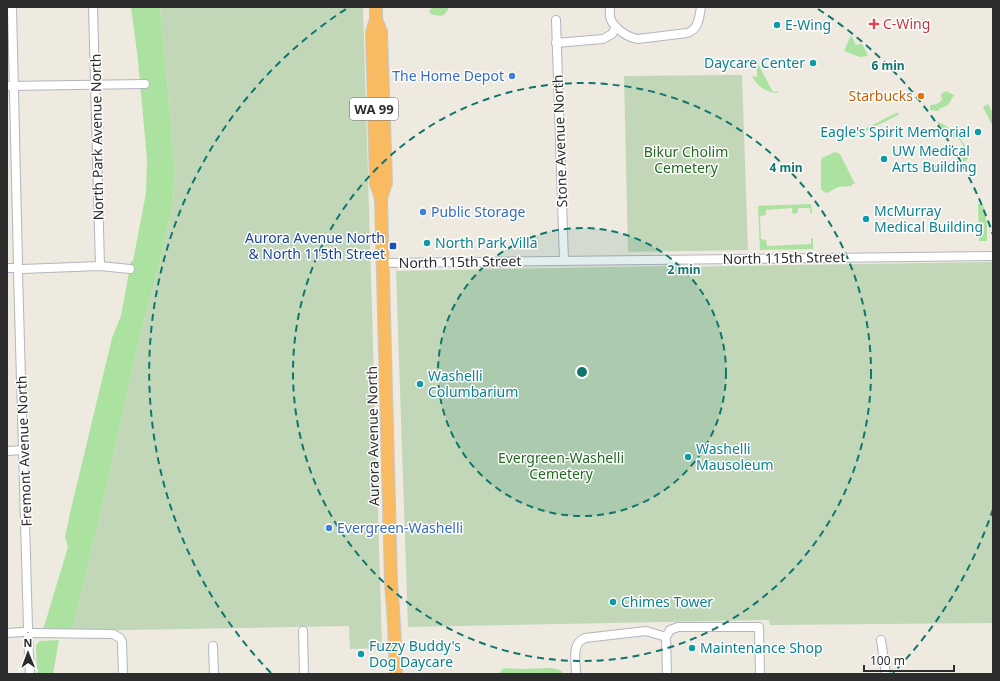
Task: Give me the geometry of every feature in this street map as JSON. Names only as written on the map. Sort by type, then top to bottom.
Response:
[{"type":"highway","name":"Aurora Avenue North","points":[[376,13],[381,32],[386,183],[381,198],[391,582],[396,674]]},
{"type":"street","name":"Fremont Avenue North","points":[[12,7],[11,86],[16,269],[24,450],[30,674]]},
{"type":"street","name":"North Park Avenue North","points":[[93,7],[100,266]]},
{"type":"street","points":[[610,7],[611,20],[616,27],[631,37],[638,39],[687,33],[692,31],[697,24],[701,7]]},
{"type":"street","name":"Stone Avenue North","points":[[556,20],[564,261]]},
{"type":"street","points":[[556,42],[603,39],[612,34],[616,27]]},
{"type":"street","points":[[11,86],[146,84]]},
{"type":"street","name":"North 115th Street","points":[[383,263],[993,256]]},
{"type":"street","points":[[16,269],[100,266],[130,269]]},
{"type":"street","points":[[7,451],[24,450]]},
{"type":"street","points":[[667,674],[666,637],[670,630],[678,627],[759,627],[760,674]]},
{"type":"street","points":[[302,631],[304,674]]},
{"type":"street","points":[[576,674],[575,646],[579,640],[596,636],[646,631],[666,637]]},
{"type":"street","points":[[7,633],[113,634],[120,638],[122,642],[123,674]]},
{"type":"street","points":[[881,640],[886,674]]},
{"type":"street","points":[[213,646],[214,674]]},
{"type":"green space","points":[[131,7],[160,7],[175,168],[173,202],[159,266],[140,335],[101,511],[72,631],[43,630],[68,547],[65,537],[71,509],[112,338],[121,316],[146,193],[147,159],[138,60]]},
{"type":"green space","points":[[160,7],[363,7],[382,648],[350,649],[349,626],[72,631],[101,511],[140,335],[159,266],[173,202],[175,168]]},
{"type":"green space","points":[[433,7],[449,7],[446,13],[437,16],[431,14],[429,11]]},
{"type":"green space","points":[[851,35],[856,45],[863,45],[868,56],[860,57],[844,51]]},
{"type":"green space","points":[[757,62],[773,92],[759,86],[752,76],[757,77]]},
{"type":"green space","name":"Bikur Cholim Cemetery","points":[[742,75],[748,250],[628,252],[624,76]]},
{"type":"green space","points":[[946,91],[954,95],[948,105],[939,109],[939,111],[930,110],[930,105],[941,101],[941,94]]},
{"type":"green space","points":[[988,104],[993,113],[993,127],[983,107]]},
{"type":"green space","points":[[896,113],[899,113],[898,115],[855,137],[853,136],[855,134]]},
{"type":"green space","points":[[938,122],[953,131],[961,140],[970,155],[966,161],[964,162],[962,158],[965,148],[959,139],[950,137],[949,131],[937,132]]},
{"type":"green space","points":[[835,152],[840,154],[855,184],[852,184],[852,186],[838,187],[827,193],[821,189],[821,160],[822,158]]},
{"type":"green space","points":[[955,163],[956,168],[926,168],[930,165]]},
{"type":"green space","points":[[811,204],[812,213],[810,213],[810,208],[798,208],[798,212],[795,214],[792,213],[792,208],[766,210],[766,215],[760,216],[761,239],[766,240],[767,246],[811,244],[811,239],[813,238],[813,249],[760,250],[758,206]]},
{"type":"green space","points":[[978,204],[983,204],[987,223],[987,241],[979,241]]},
{"type":"green space","name":"Evergreen-Washelli Cemetery","points":[[993,262],[993,623],[770,625],[769,620],[408,627],[396,271]]},
{"type":"green space","points":[[59,640],[53,674],[37,674],[36,645],[40,641]]},
{"type":"green space","points":[[504,668],[552,668],[560,670],[564,674],[498,674]]},
{"type":"place","name":"C-Wing","points":[[874,24]]},
{"type":"place","name":"E-Wing","points":[[777,25]]},
{"type":"place","name":"Daycare Center","points":[[813,63]]},
{"type":"place","name":"The Home Depot","points":[[512,76]]},
{"type":"place","name":"Starbucks","points":[[921,96]]},
{"type":"place","name":"Eagle's Spirit Memorial","points":[[978,132]]},
{"type":"place","name":"UW Medical Arts Building","points":[[884,159]]},
{"type":"place","name":"Public Storage","points":[[423,212]]},
{"type":"place","name":"McMurray Medical Building","points":[[866,219]]},
{"type":"place","name":"North Park Villa","points":[[427,243]]},
{"type":"place","name":"Aurora Avenue North & North 115th Street","points":[[393,246]]},
{"type":"place","name":"Washelli Columbarium","points":[[420,384]]},
{"type":"place","name":"Washelli Mausoleum","points":[[688,457]]},
{"type":"place","name":"Evergreen-Washelli","points":[[329,528]]},
{"type":"place","name":"Chimes Tower","points":[[613,602]]},
{"type":"place","name":"Maintenance Shop","points":[[692,648]]},
{"type":"place","name":"Fuzzy Buddy's Dog Daycare","points":[[361,654]]}]
